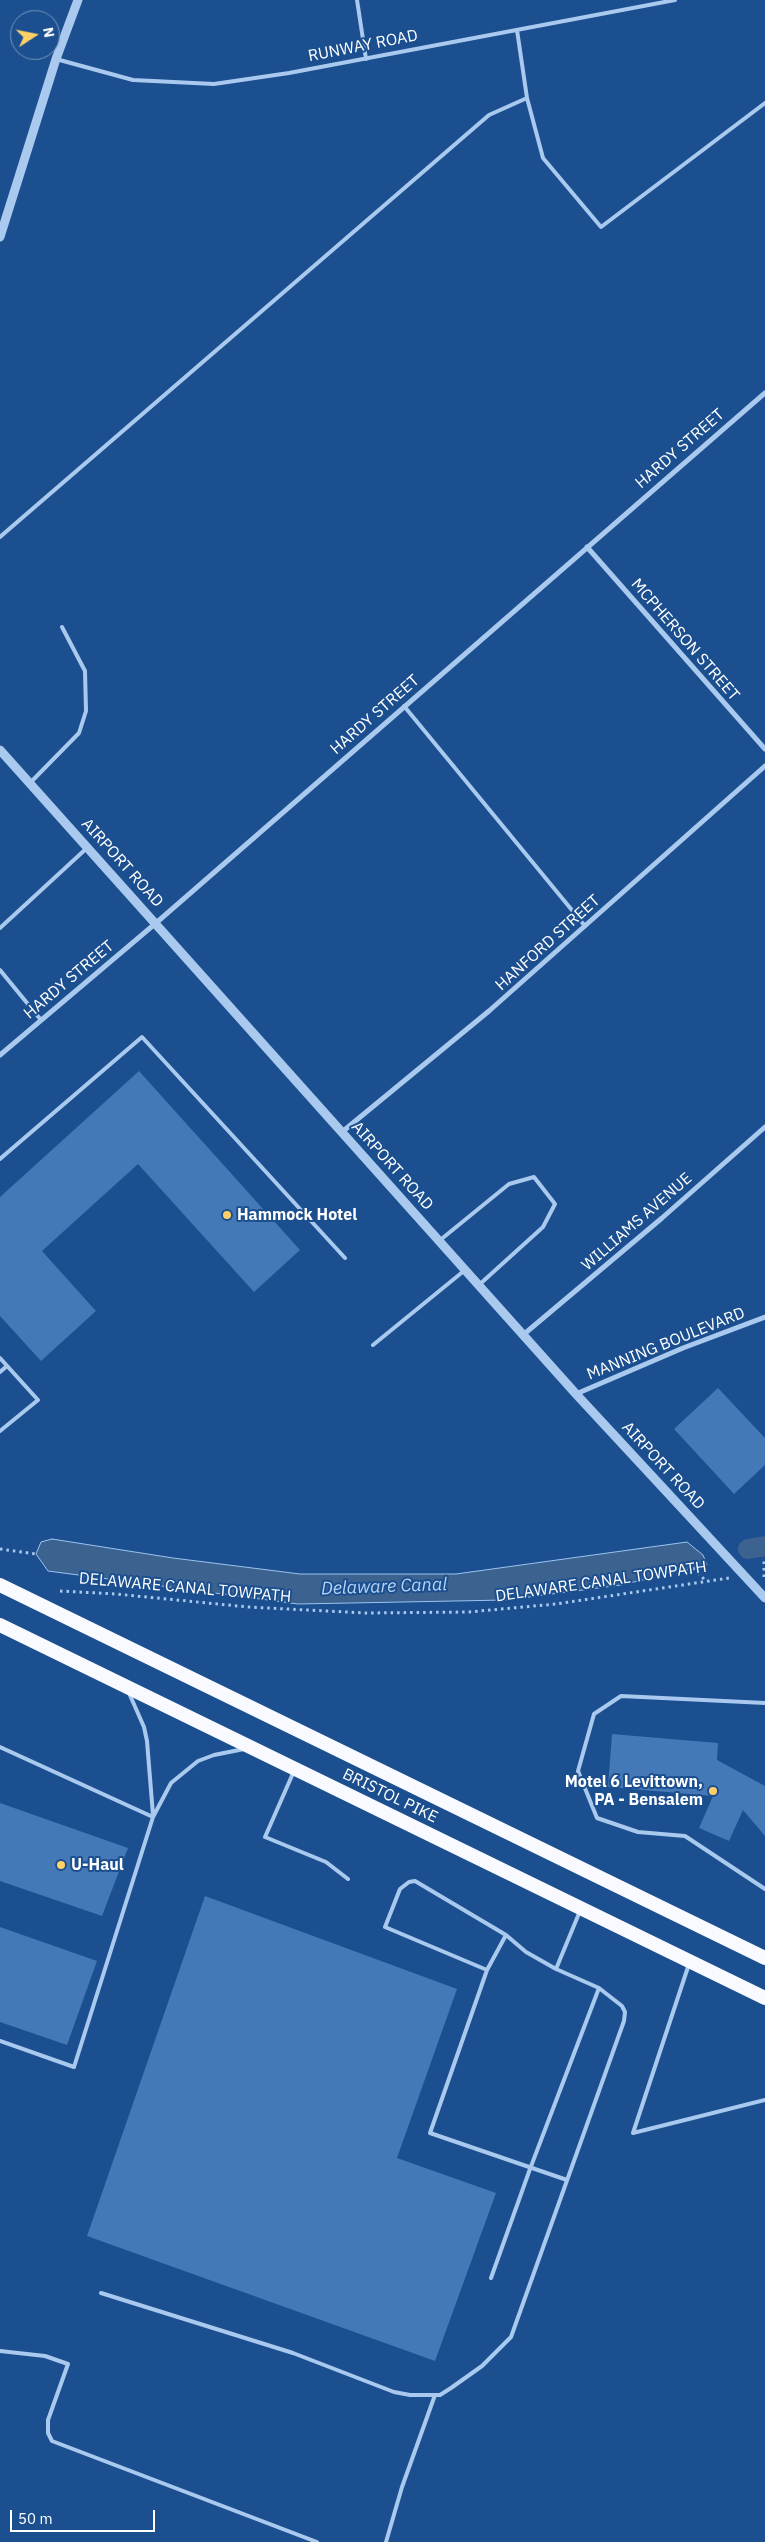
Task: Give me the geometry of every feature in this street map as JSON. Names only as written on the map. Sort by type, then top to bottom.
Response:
[{"type":"highway","name":"BRISTOL PIKE","points":[[0,1585],[765,1958]]},
{"type":"highway","name":"BRISTOL PIKE","points":[[0,1625],[765,1998]]},
{"type":"street","points":[[60,48],[78,0]]},
{"type":"street","points":[[0,237],[56,60]]},
{"type":"street","name":"HARDY STREET","points":[[0,1055],[156,923],[765,392]]},
{"type":"street","name":"MCPHERSON STREET","points":[[587,548],[765,749]]},
{"type":"street","name":"AIRPORT ROAD","points":[[0,750],[576,1394],[765,1598]]},
{"type":"street","name":"HANFORD STREET","points":[[342,1132],[490,1011],[765,766]]},
{"type":"street","name":"WILLIAMS AVENUE","points":[[523,1335],[662,1218],[765,1127]]},
{"type":"street","name":"MANNING BOULEVARD","points":[[576,1394],[683,1348],[765,1317]]},
{"type":"lane","points":[[357,0],[366,59]]},
{"type":"lane","name":"RUNWAY ROAD","points":[[60,60],[133,80],[214,84],[366,59],[675,0]]},
{"type":"lane","points":[[517,30],[527,98],[543,158],[601,227],[765,103]]},
{"type":"lane","points":[[0,537],[489,115],[527,98]]},
{"type":"lane","points":[[30,783],[79,733],[86,711],[84,671],[62,627]]},
{"type":"lane","points":[[404,706],[585,926]]},
{"type":"lane","points":[[0,928],[88,847]]},
{"type":"lane","points":[[0,970],[41,1020]]},
{"type":"lane","points":[[0,1159],[142,1037],[345,1258]]},
{"type":"lane","points":[[439,1241],[509,1184],[534,1177],[555,1204],[543,1227],[479,1285]]},
{"type":"lane","points":[[373,1345],[465,1270]]},
{"type":"lane","points":[[0,1358],[38,1400],[0,1431]]},
{"type":"lane","points":[[0,1372],[8,1366]]},
{"type":"lane","points":[[126,1687],[138,1711],[147,1741],[153,1817]]},
{"type":"lane","points":[[765,1703],[621,1696],[594,1714],[578,1771],[597,1818],[638,1832],[685,1836],[765,1889]]},
{"type":"lane","points":[[0,1747],[153,1817]]},
{"type":"lane","points":[[0,2041],[74,2067],[153,1817],[171,1783],[183,1771],[214,1755],[232,1750],[253,1748]]},
{"type":"lane","points":[[295,1769],[265,1837],[326,1862],[348,1879]]},
{"type":"lane","points":[[101,2293],[293,2353],[394,2392],[410,2396],[436,2396],[452,2388],[482,2366],[511,2337],[624,2020],[625,2012],[622,2006],[599,1988],[556,1969],[526,1952],[506,1935],[415,1881],[409,1882],[400,1889],[386,1927],[487,1970]]},
{"type":"lane","points":[[556,1969],[581,1908]]},
{"type":"lane","points":[[506,1935],[487,1970],[430,2133],[530,2169],[567,2180]]},
{"type":"lane","points":[[689,1961],[633,2132],[765,2100]]},
{"type":"lane","points":[[491,2278],[599,1988]]},
{"type":"lane","points":[[0,2351],[44,2356],[68,2364],[48,2420],[48,2434],[52,2441],[317,2542]]},
{"type":"lane","points":[[386,2542],[402,2487],[436,2396]]},
{"type":"path","points":[[0,1549],[36,1554]]},
{"type":"path","points":[[764,1559],[764,1577]]},
{"type":"path","points":[[693,1568],[704,1580]]},
{"type":"path","name":"DELAWARE CANAL TOWPATH","points":[[60,1591],[116,1594],[248,1607],[356,1612],[469,1612],[556,1604],[726,1578]]},
{"type":"water","points":[[52,1539],[173,1558],[300,1574],[456,1574],[687,1542],[703,1555],[707,1565],[621,1585],[506,1600],[298,1604],[48,1571],[36,1554],[41,1542]]},
{"type":"building","name":"Hammock Hotel","points":[[139,1071],[300,1250],[254,1292],[138,1164],[42,1251],[96,1311],[41,1361],[0,1316],[0,1197]]},
{"type":"building","points":[[718,1388],[765,1438],[765,1465],[734,1494],[674,1429]]},
{"type":"building","name":"Motel 6 Levittown, PA - Bensalem","points":[[612,1734],[718,1743],[717,1760],[765,1786],[765,1836],[743,1810],[729,1841],[699,1828],[713,1796],[608,1787]]},
{"type":"building","name":"U-Haul","points":[[0,1803],[128,1848],[102,1916],[0,1881]]},
{"type":"building","points":[[205,1896],[457,1989],[397,2158],[496,2193],[435,2361],[87,2236]]},
{"type":"building","points":[[0,1927],[97,1961],[67,2045],[0,2022]]},
{"type":"waterway","name":"Delaware Canal","points":[[748,1549],[765,1546]]},
{"type":"place","name":"Hammock Hotel","points":[[227,1215]]},
{"type":"place","name":"Motel 6 Levittown, PA - Bensalem","points":[[713,1791]]},
{"type":"place","name":"U-Haul","points":[[61,1865]]}]
